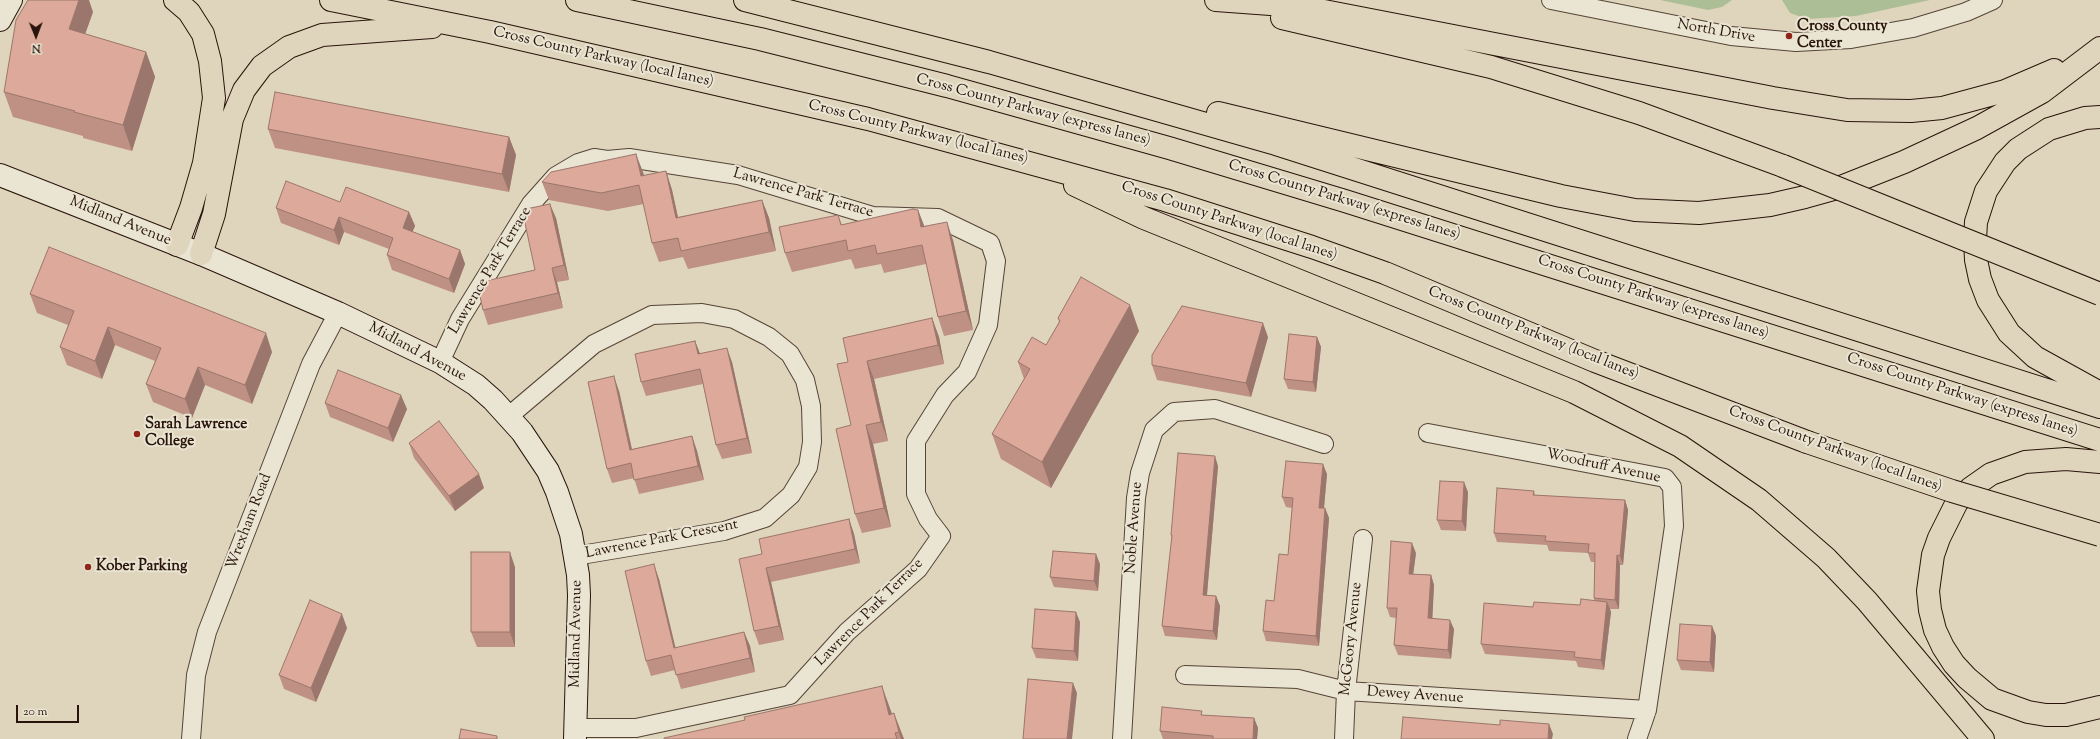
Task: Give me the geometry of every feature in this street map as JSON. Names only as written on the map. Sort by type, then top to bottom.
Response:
[{"type":"highway","points":[[175,0],[189,12],[203,34],[210,61],[214,98],[204,163],[191,208],[177,245]]},
{"type":"highway","name":"Cross County Parkway (local lanes)","points":[[331,0],[458,25],[680,74],[852,115],[1017,158],[1172,202],[1312,247],[1456,302],[1595,361],[1807,442],[1952,491],[2100,535]]},
{"type":"highway","name":"Cross County Parkway (express lanes)","points":[[577,0],[775,43],[946,86],[1169,148],[1346,201],[2100,440]]},
{"type":"highway","name":"Cross County Parkway (express lanes)","points":[[745,0],[989,62],[1283,146],[2100,407]]},
{"type":"highway","points":[[1199,0],[1347,32],[1491,67],[1639,113],[1783,166],[2100,294]]},
{"type":"highway","points":[[1216,0],[1298,6],[1773,98],[1847,110],[1911,111],[1942,108],[1974,101],[2035,80],[2100,47]]},
{"type":"highway","points":[[201,254],[215,208],[232,118],[244,90],[262,66],[288,47],[322,35],[458,25]]},
{"type":"highway","points":[[989,62],[1253,121],[1560,196],[1635,210],[1699,213],[1770,205],[1841,187],[1871,176],[1941,145],[2009,111],[2042,92],[2100,47]]},
{"type":"highway","points":[[2100,117],[2079,120],[2049,129],[2033,138],[2014,154],[1995,176],[1986,191],[1976,222],[1975,240],[1976,260],[1980,279],[1988,300],[2009,333],[2035,357],[2100,393]]},
{"type":"highway","points":[[1017,158],[1144,218],[1574,392],[1680,446],[1759,500],[1826,558],[1872,606],[1983,739]]},
{"type":"highway","points":[[2100,462],[2066,459],[2025,462],[1991,474],[1971,488],[1957,502],[1939,538],[1933,555],[1928,591],[1930,610],[1935,630],[1943,647],[1954,664],[1967,678],[1992,699],[2028,712],[2046,715],[2066,715],[2100,707]]},
{"type":"street","points":[[0,20],[11,0]]},
{"type":"street","name":"North Drive","points":[[1551,0],[1752,39],[1796,42],[1882,34],[1940,21],[1966,12],[1993,0]]},
{"type":"street","name":"Lawrence Park Terrace","points":[[440,362],[460,319],[531,204],[556,176],[578,163],[594,158],[628,158],[738,174],[873,216],[938,218],[990,243],[996,261],[988,325],[967,372],[945,395],[916,441],[916,494],[928,519],[941,536],[918,569],[847,632],[790,695],[636,728],[575,733]]},
{"type":"street","name":"Midland Avenue","points":[[0,175],[201,254],[338,313],[440,362],[476,385],[508,416],[535,449],[548,471],[565,515],[575,556],[579,596],[575,733]]},
{"type":"street","name":"Wrexham Road","points":[[191,739],[196,675],[207,632],[311,364],[338,313]]},
{"type":"street","name":"Lawrence Park Crescent","points":[[508,416],[594,344],[652,315],[702,313],[734,318],[768,337],[790,354],[805,380],[812,406],[812,442],[808,467],[791,495],[765,518],[724,531],[575,556]]},
{"type":"street","name":"Noble Avenue","points":[[1122,739],[1136,498],[1140,473],[1154,430],[1174,412],[1215,409],[1324,444]]},
{"type":"street","name":"Woodruff Avenue","points":[[1428,432],[1664,478],[1672,487],[1674,526],[1647,710],[1637,739]]},
{"type":"street","name":"McGeory Avenue","points":[[1344,739],[1346,692],[1363,539]]},
{"type":"street","name":"Dewey Avenue","points":[[1185,675],[1298,679],[1346,692],[1647,710]]},
{"type":"green space","points":[[1660,0],[1732,0],[1722,7],[1708,10]]},
{"type":"green space","points":[[1782,0],[1930,0],[1856,16],[1807,19],[1790,13]]},
{"type":"building","points":[[28,0],[79,0],[69,29],[146,52],[123,125],[4,92],[16,20]]},
{"type":"building","points":[[275,92],[509,137],[502,174],[268,129]]},
{"type":"building","points":[[636,154],[641,176],[666,171],[676,218],[762,200],[769,232],[681,251],[678,238],[652,243],[639,185],[601,193],[542,182],[551,172]]},
{"type":"building","points":[[286,181],[340,202],[346,187],[409,212],[403,228],[460,250],[449,279],[387,255],[393,238],[339,217],[334,230],[276,208]]},
{"type":"building","points":[[550,204],[564,265],[552,268],[558,293],[483,310],[478,287],[481,282],[535,270],[523,214],[526,209]]},
{"type":"building","points":[[913,209],[918,210],[921,227],[947,222],[966,311],[938,317],[922,245],[877,254],[875,245],[848,251],[846,240],[785,253],[779,227],[838,215],[841,225]]},
{"type":"building","points":[[49,247],[266,333],[245,385],[198,367],[185,399],[146,384],[161,348],[108,327],[95,361],[60,347],[74,311],[30,294]]},
{"type":"building","points":[[1081,277],[1130,305],[1042,462],[992,434],[1030,369],[1018,362],[1032,337],[1046,345],[1060,321],[1058,318]]},
{"type":"building","points":[[1182,306],[1263,323],[1246,383],[1152,365],[1152,355]]},
{"type":"building","points":[[932,318],[938,345],[867,361],[881,422],[866,425],[884,508],[855,514],[836,429],[851,425],[837,364],[848,362],[843,338]]},
{"type":"building","points":[[1289,334],[1317,337],[1313,382],[1284,379]]},
{"type":"building","points":[[695,341],[698,354],[727,348],[747,438],[716,445],[700,369],[641,382],[635,354]]},
{"type":"building","points":[[338,370],[401,395],[388,428],[325,403]]},
{"type":"building","points":[[614,376],[630,450],[692,436],[698,466],[634,480],[631,463],[607,469],[588,382]]},
{"type":"building","points":[[439,421],[479,474],[449,496],[409,443]]},
{"type":"building","points":[[1178,453],[1215,456],[1203,595],[1216,596],[1213,631],[1162,626],[1172,535]]},
{"type":"building","points":[[1286,461],[1323,464],[1319,508],[1325,508],[1316,636],[1263,631],[1266,600],[1274,601],[1279,554],[1288,555],[1293,498],[1282,497]]},
{"type":"building","points":[[1440,481],[1464,482],[1462,521],[1437,520]]},
{"type":"building","points":[[1497,488],[1534,491],[1533,495],[1625,500],[1620,556],[1617,555],[1615,600],[1594,598],[1595,553],[1588,553],[1589,544],[1545,541],[1546,536],[1494,533]]},
{"type":"building","points":[[849,519],[855,549],[766,568],[779,626],[754,631],[739,559],[762,554],[759,539]]},
{"type":"building","points":[[1391,541],[1412,543],[1409,574],[1431,575],[1428,618],[1450,620],[1448,650],[1394,645],[1397,608],[1387,608]]},
{"type":"building","points":[[1053,551],[1096,554],[1094,581],[1050,577]]},
{"type":"building","points":[[471,552],[510,552],[510,632],[471,632]]},
{"type":"building","points":[[654,564],[674,648],[744,632],[750,658],[676,675],[671,655],[646,661],[625,571]]},
{"type":"building","points":[[1581,599],[1607,602],[1601,660],[1574,657],[1575,652],[1481,644],[1484,603],[1533,607],[1534,602],[1580,605]]},
{"type":"building","points":[[310,600],[342,614],[311,688],[279,675]]},
{"type":"building","points":[[1035,609],[1076,612],[1074,651],[1032,648]]},
{"type":"building","points":[[1680,624],[1712,626],[1710,662],[1677,660]]},
{"type":"building","points":[[1028,679],[1073,683],[1067,739],[1023,739]]},
{"type":"building","points":[[882,686],[889,715],[894,713],[899,732],[895,733],[897,739],[664,739],[745,720],[744,717]]},
{"type":"building","points":[[1162,707],[1202,711],[1201,715],[1254,718],[1253,739],[1213,739],[1213,736],[1160,731]]},
{"type":"building","points":[[1403,717],[1500,725],[1500,720],[1549,724],[1548,739],[1401,739]]},
{"type":"building","points":[[461,729],[497,736],[497,739],[459,739]]},
{"type":"place","name":"Cross County Center","points":[[1789,36]]},
{"type":"place","name":"Sarah Lawrence College","points":[[137,434]]},
{"type":"place","name":"Kober Parking","points":[[88,567]]}]
